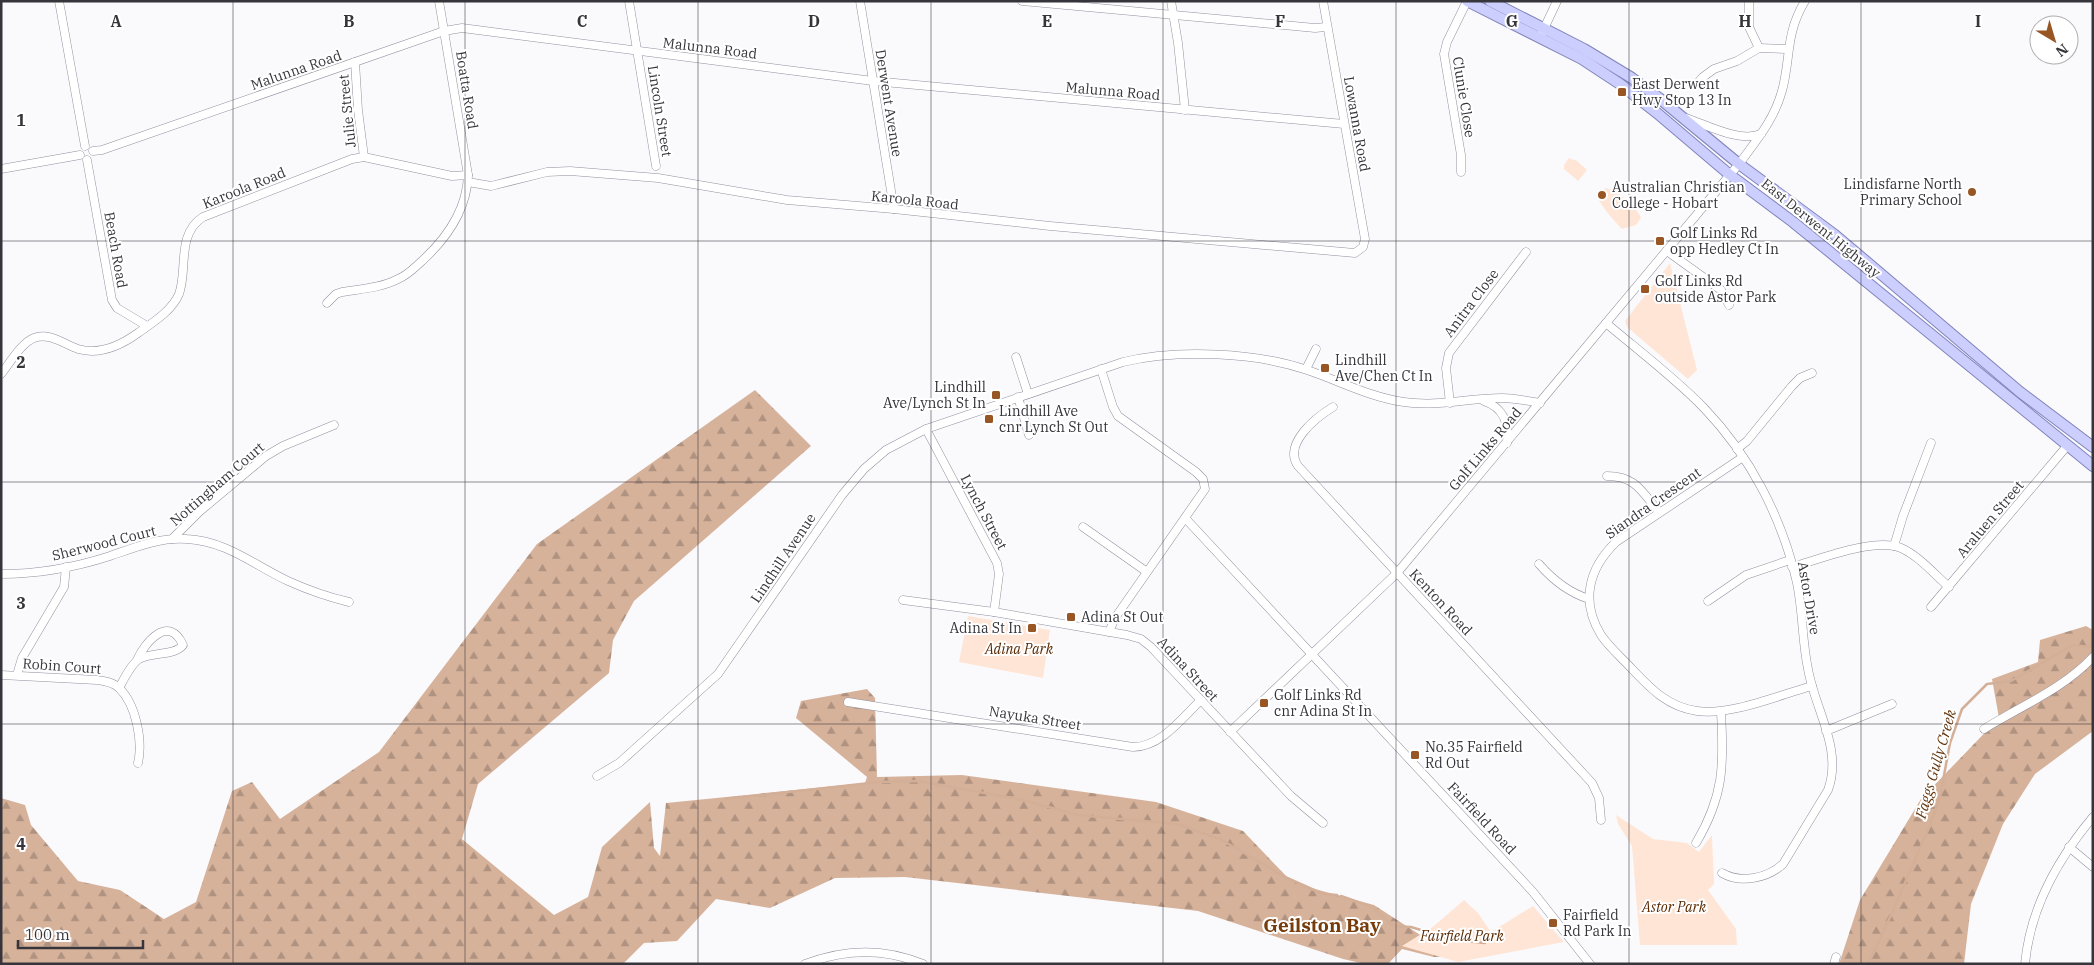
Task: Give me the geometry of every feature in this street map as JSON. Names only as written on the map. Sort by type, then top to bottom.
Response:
[{"type":"main road","name":"East Derwent Highway","points":[[1467,1],[1584,49],[1659,98],[1739,164],[1835,235],[2020,392],[2093,447]]},
{"type":"main road","name":"East Derwent Highway","points":[[1490,1],[1542,32],[1620,84],[2093,466]]},
{"type":"street","name":"Boatta Road","points":[[439,1],[468,178]]},
{"type":"street","name":"Lincoln Street","points":[[629,1],[656,166]]},
{"type":"street","name":"Derwent Avenue","points":[[860,1],[894,209]]},
{"type":"street","points":[[1022,1],[1315,28],[1326,27]]},
{"type":"street","points":[[1171,1],[1185,110]]},
{"type":"street","name":"Lowanna Road","points":[[1323,1],[1326,27],[1365,239],[1361,250]]},
{"type":"street","name":"Clunie Close","points":[[1461,172],[1461,155],[1444,54],[1447,42],[1467,1]]},
{"type":"street","points":[[1542,32],[1557,1]]},
{"type":"street","points":[[1749,1],[1749,27],[1759,48]]},
{"type":"street","points":[[1739,164],[1773,116],[1782,90],[1794,22],[1805,1]]},
{"type":"street","points":[[60,3],[85,146]]},
{"type":"street","name":"Malunna Road","points":[[93,151],[102,150],[453,29],[471,29],[873,82],[1344,124]]},
{"type":"street","points":[[1696,85],[1714,69],[1737,61],[1759,48],[1788,49]]},
{"type":"street","name":"Julie Street","points":[[355,62],[358,110],[364,156]]},
{"type":"street","points":[[1680,116],[1747,138],[1762,134]]},
{"type":"street","points":[[80,155],[87,160],[93,156],[91,148],[85,146]]},
{"type":"street","points":[[80,155],[81,148],[85,146]]},
{"type":"street","points":[[1,169],[80,155]]},
{"type":"street","name":"Karoola Road","points":[[1,374],[21,348],[33,338],[46,336],[77,348],[97,352],[126,341],[170,308],[179,293],[182,257],[190,232],[198,220],[352,159],[364,156],[468,178],[491,186],[547,172],[570,171],[658,178],[787,200],[1286,248],[1349,253],[1361,250]]},
{"type":"street","name":"Beach Road","points":[[87,160],[112,300],[117,308],[147,326]]},
{"type":"street","name":"Golf Links Road","points":[[1230,732],[1397,573],[1739,164]]},
{"type":"street","points":[[327,303],[336,294],[390,283],[412,270],[446,236],[460,210],[468,178]]},
{"type":"street","points":[[1667,251],[1720,290],[1729,305]]},
{"type":"street","name":"Anitra Close","points":[[1450,403],[1446,368],[1450,354],[1526,252]]},
{"type":"street","name":"Astor Drive","points":[[1606,323],[1685,389],[1716,422],[1738,449],[1774,511],[1791,563],[1801,606],[1805,650],[1812,686],[1833,757],[1832,779],[1828,790],[1783,864],[1777,870],[1762,876],[1736,878],[1722,873]]},
{"type":"street","points":[[1306,369],[1316,349]]},
{"type":"street","name":"Lindhill Avenue","points":[[598,776],[619,763],[718,674],[854,480],[886,450],[926,429],[1101,369],[1141,358],[1210,354],[1235,355],[1306,369],[1346,386],[1381,397],[1421,404],[1503,398],[1540,403]]},
{"type":"street","points":[[1016,357],[1028,394]]},
{"type":"street","points":[[1101,369],[1113,407],[1118,416],[1196,472],[1203,479],[1205,489],[1186,520],[1115,618],[1109,632]]},
{"type":"street","points":[[1738,449],[1747,441],[1792,386],[1800,378],[1812,373]]},
{"type":"street","points":[[1018,397],[1029,435]]},
{"type":"street","points":[[1481,399],[1493,404],[1503,415],[1508,430],[1507,443]]},
{"type":"street","name":"Kenton Road","points":[[1333,407],[1316,419],[1295,444],[1292,453],[1295,462],[1592,783],[1599,798],[1601,820]]},
{"type":"street","name":"Nottingham Court","points":[[172,539],[199,512],[266,456],[283,446],[334,425]]},
{"type":"street","name":"Lynch Street","points":[[926,429],[997,563],[999,574],[994,612]]},
{"type":"street","points":[[1894,546],[1930,443]]},
{"type":"street","name":"Araluen Street","points":[[1931,608],[2067,446]]},
{"type":"street","name":"Siandra Crescent","points":[[1743,457],[1658,512],[1616,542],[1604,554],[1592,578],[1590,599],[1593,617],[1602,636],[1655,693],[1673,705],[1684,709],[1709,713],[1721,712],[1812,686]]},
{"type":"street","points":[[1607,476],[1620,476],[1632,481],[1658,512]]},
{"type":"street","name":"Fairfield Road","points":[[1186,520],[1533,892],[1590,964]]},
{"type":"street","points":[[1083,527],[1147,572]]},
{"type":"street","name":"Sherwood Court","points":[[1,574],[66,567],[111,556],[144,544],[172,539],[187,539],[215,543],[235,551],[277,576],[306,589],[349,602]]},
{"type":"street","points":[[1708,601],[1746,575],[1873,545],[1894,546],[1912,556],[1949,586]]},
{"type":"street","points":[[1539,564],[1551,576],[1573,592],[1590,599]]},
{"type":"street","points":[[17,675],[22,658],[64,587],[66,567]]},
{"type":"street","name":"Adina Street","points":[[903,600],[994,612],[1134,636],[1145,642],[1291,796],[1323,823]]},
{"type":"street","points":[[137,660],[152,654],[178,650],[183,645],[181,640],[171,633],[159,632],[146,643],[119,688],[133,714],[140,742],[138,763]]},
{"type":"street","points":[[1984,729],[2063,684],[2081,670],[2093,657]]},
{"type":"street","name":"Robin Court","points":[[1,675],[97,680],[119,688]]},
{"type":"street","name":"Nayuka Street","points":[[848,702],[1139,747],[1150,744],[1160,738],[1201,700]]},
{"type":"street","points":[[1826,731],[1892,704]]},
{"type":"street","points":[[1696,843],[1708,820],[1720,785],[1723,753],[1721,712]]},
{"type":"street","points":[[2026,964],[2031,924],[2038,906],[2069,847],[2093,817]]},
{"type":"street","points":[[2069,847],[2093,867]]},
{"type":"street","points":[[805,964],[836,955],[862,952],[886,954],[923,964]]},
{"type":"green space","points":[[1569,158],[1577,161],[1587,170],[1578,181],[1564,169],[1564,165]]},
{"type":"green space","points":[[1606,188],[1621,196],[1639,213],[1641,218],[1636,225],[1622,229],[1608,213],[1600,203],[1597,195]]},
{"type":"green space","points":[[1670,263],[1697,370],[1688,379],[1627,327],[1625,321]]},
{"type":"green space","points":[[755,390],[811,446],[634,601],[613,640],[609,673],[478,784],[462,839],[554,915],[588,897],[602,847],[650,802],[654,848],[660,856],[666,803],[865,783],[867,777],[796,718],[801,701],[867,689],[875,698],[877,777],[962,775],[1156,802],[1243,831],[1290,880],[1304,886],[1374,905],[1428,940],[1501,953],[1434,957],[1402,949],[1388,964],[1365,964],[1343,959],[1198,911],[905,877],[835,878],[770,908],[716,899],[677,941],[644,943],[623,964],[1,964],[1,798],[25,805],[31,825],[78,881],[120,890],[164,919],[196,902],[232,791],[252,782],[280,819],[379,752],[537,544]]},
{"type":"green space","name":"Adina Park","points":[[968,616],[1050,630],[1043,678],[959,662]]},
{"type":"green space","points":[[2086,626],[2093,630],[2093,731],[2035,774],[2003,824],[1971,904],[1964,964],[1839,964],[1860,900],[1921,799],[1999,718],[1992,679],[2038,662],[2040,640]]},
{"type":"green space","name":"Astor Park","points":[[1616,815],[1653,839],[1687,843],[1699,852],[1712,835],[1714,884],[1708,890],[1736,929],[1737,945],[1640,945],[1632,846],[1618,824]]},
{"type":"green space","name":"Fairfield Park","points":[[1464,900],[1478,913],[1491,932],[1533,906],[1564,942],[1458,962],[1402,946],[1434,926]]},
{"type":"waterway","name":"Faggs Gully Creek","points":[[1868,964],[1930,825],[1940,797],[1950,743],[1962,709],[1987,684],[2011,681],[2073,645],[2090,647],[2093,643]]},
{"type":"waterway","points":[[725,799],[879,782],[918,781],[1023,800],[1078,815],[1177,824],[1220,839],[1285,877],[1323,894],[1337,895]]},
{"type":"waterway","points":[[1341,896],[1372,907],[1394,926],[1411,927],[1454,940],[1485,943]]},
{"type":"place","name":"East Derwent Hwy Stop 13 In","points":[[1622,92]]},
{"type":"place","name":"Lindisfarne North Primary School","points":[[1972,192]]},
{"type":"place","name":"Australian Christian College - Hobart","points":[[1602,195]]},
{"type":"place","name":"Golf Links Rd opp Hedley Ct In","points":[[1660,241]]},
{"type":"place","name":"Golf Links Rd outside Astor Park","points":[[1645,289]]},
{"type":"place","name":"Lindhill Ave/Chen Ct In","points":[[1325,368]]},
{"type":"place","name":"Lindhill Ave/Lynch St In","points":[[996,395]]},
{"type":"place","name":"Lindhill Ave cnr Lynch St Out","points":[[989,419]]},
{"type":"place","name":"Adina St Out","points":[[1071,617]]},
{"type":"place","name":"Adina St In","points":[[1032,628]]},
{"type":"place","name":"Golf Links Rd cnr Adina St In","points":[[1264,703]]},
{"type":"place","name":"No.35 Fairfield Rd Out","points":[[1415,755]]},
{"type":"place","name":"Fairfield Rd Park In","points":[[1553,923]]},
{"type":"district","name":"Geilston Bay","points":[[1322,925]]}]
